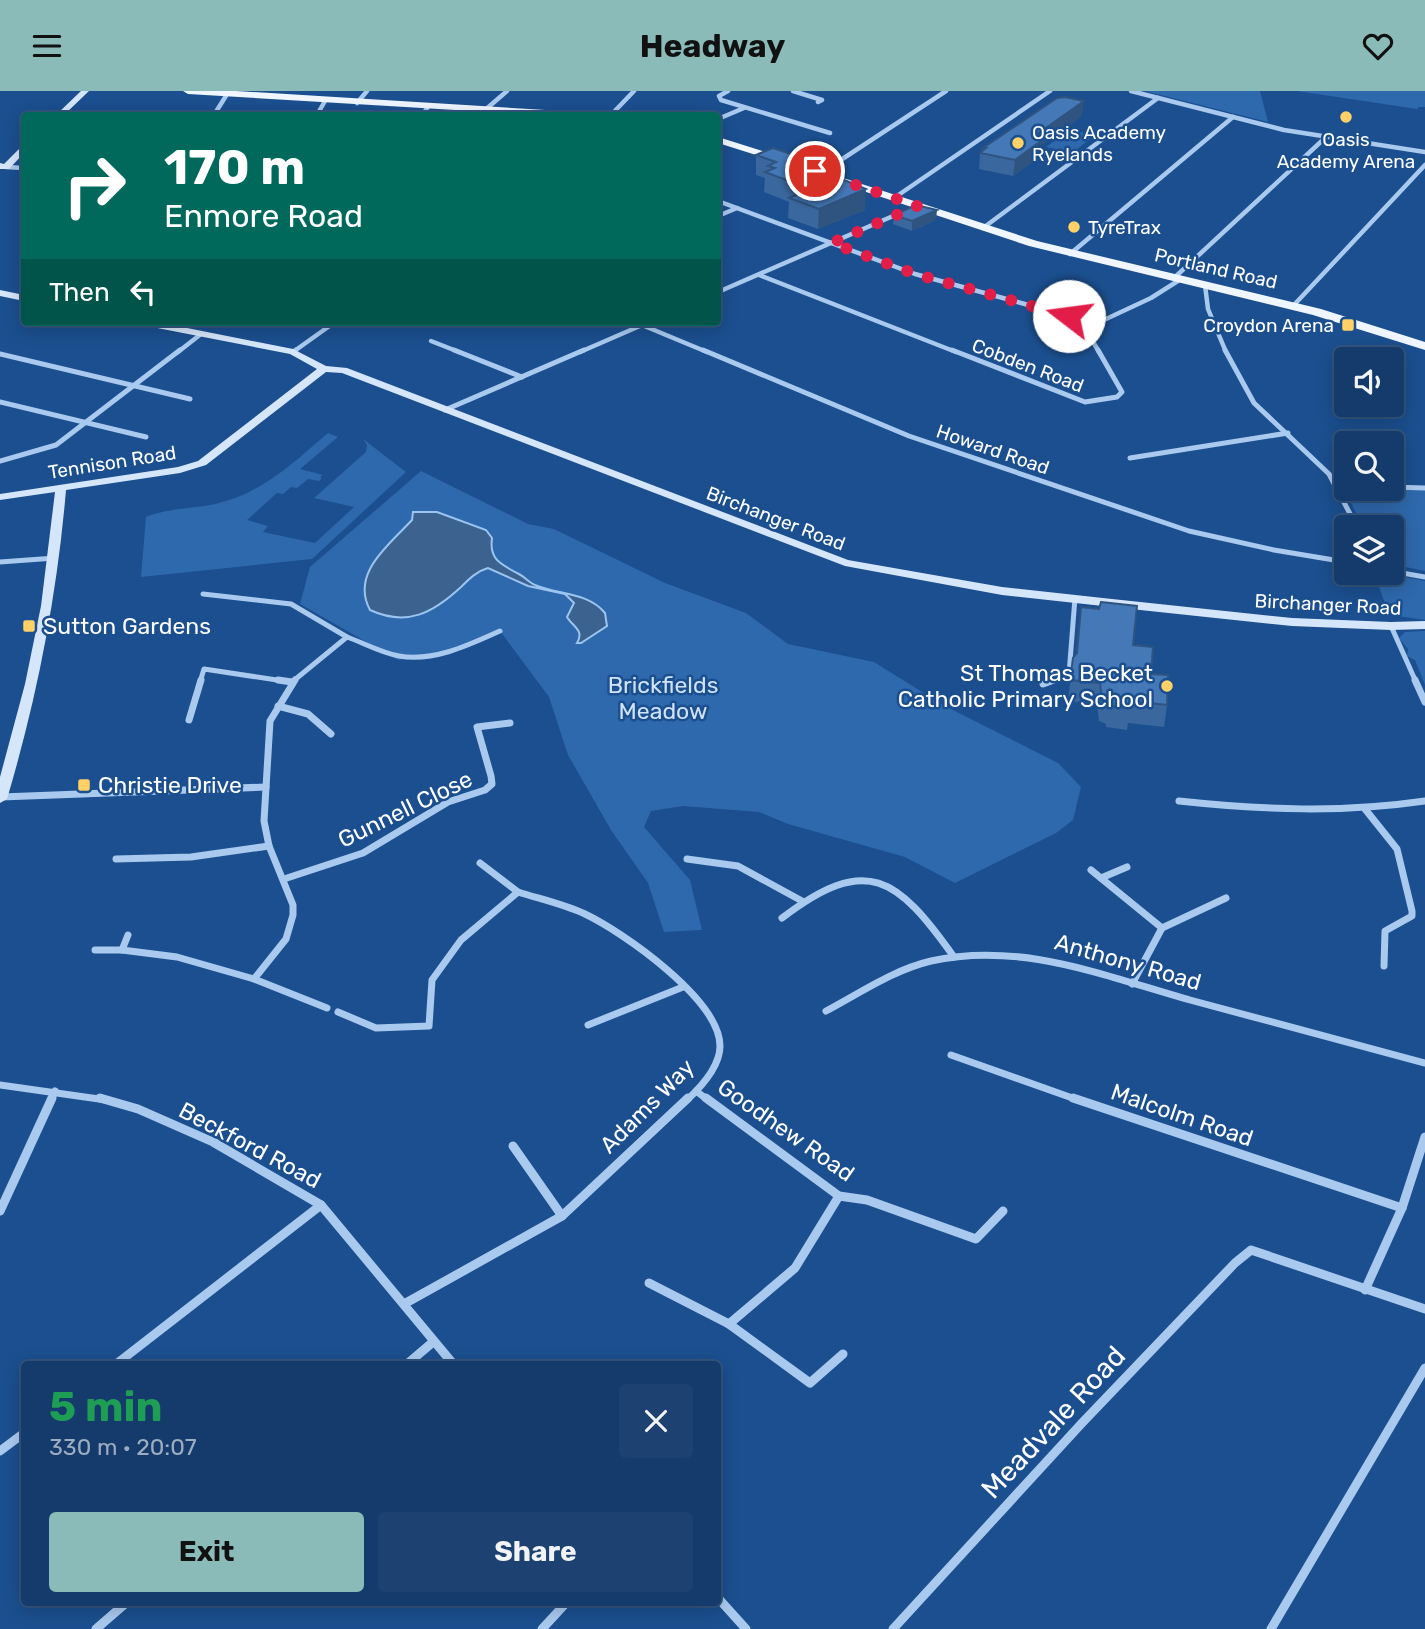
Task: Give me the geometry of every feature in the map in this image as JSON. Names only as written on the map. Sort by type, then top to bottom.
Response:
[{"type":"main road","points":[[188,91],[228,92],[425,111],[510,112]]},
{"type":"main road","name":"Portland Road","points":[[721,141],[797,166],[823,171],[917,206],[1070,254],[1293,306],[1425,346]]},
{"type":"street","points":[[63,112],[85,91]]},
{"type":"street","points":[[357,103],[367,91]]},
{"type":"street","points":[[485,110],[507,91]]},
{"type":"street","points":[[614,112],[635,91]]},
{"type":"street","points":[[728,91],[719,96],[721,100],[830,133]]},
{"type":"street","points":[[793,91],[822,100],[818,102]]},
{"type":"street","points":[[823,171],[946,91]]},
{"type":"street","points":[[894,198],[1050,91]]},
{"type":"street","points":[[1131,91],[1325,137],[1425,152]]},
{"type":"street","points":[[216,112],[228,92]]},
{"type":"street","points":[[983,228],[1158,98]]},
{"type":"street","points":[[319,112],[325,101]]},
{"type":"street","points":[[721,118],[744,108]]},
{"type":"street","points":[[1070,254],[1233,117]]},
{"type":"street","points":[[721,202],[915,274],[1094,323],[1151,298],[1177,279],[1325,137]]},
{"type":"street","points":[[3,167],[21,152]]},
{"type":"street","points":[[1293,306],[1425,165]]},
{"type":"street","points":[[3,167],[21,168]]},
{"type":"street","points":[[721,291],[917,206]]},
{"type":"street","points":[[721,215],[737,208]]},
{"type":"street","name":"Cobden Road","points":[[759,275],[1085,403],[1122,394],[1089,335],[1089,329],[1094,323]]},
{"type":"street","points":[[1205,285],[1203,293],[1217,333],[1246,391],[1260,409],[1312,454],[1334,477]]},
{"type":"street","points":[[0,293],[21,297]]},
{"type":"street","name":"Birchanger Road","points":[[162,326],[293,352],[324,369],[342,370],[845,563],[976,587],[1076,599],[1292,622],[1425,625]]},
{"type":"street","points":[[293,352],[329,326]]},
{"type":"street","points":[[445,410],[640,326]]},
{"type":"street","name":"Howard Road","points":[[644,326],[903,434],[1027,477],[1189,531],[1334,560]]},
{"type":"street","points":[[0,461],[56,445],[201,334]]},
{"type":"street","points":[[431,341],[522,377]]},
{"type":"street","points":[[0,354],[190,398]]},
{"type":"street","name":"Tennison Road","points":[[0,497],[180,470],[202,463],[324,369]]},
{"type":"street","points":[[0,402],[146,437]]},
{"type":"street","points":[[1130,458],[1228,445],[1287,433]]},
{"type":"street","points":[[1404,487],[1425,488]]},
{"type":"street","points":[[61,488],[56,558],[37,661],[0,798],[266,787]]},
{"type":"street","points":[[0,562],[56,558]]},
{"type":"street","points":[[1404,573],[1425,577]]},
{"type":"street","points":[[203,594],[291,604],[347,637],[401,656],[445,653],[500,631]]},
{"type":"street","points":[[1043,684],[1069,674],[1076,599]]},
{"type":"street","points":[[1391,626],[1425,702]]},
{"type":"street","points":[[254,979],[286,939],[292,926],[293,905],[269,846],[264,821],[270,721],[292,682],[347,637]]},
{"type":"street","points":[[189,720],[204,669],[292,682]]},
{"type":"street","points":[[278,706],[310,714],[321,721],[331,734]]},
{"type":"street","name":"Gunnell Close","points":[[284,879],[363,853],[448,802],[485,790],[492,784],[492,776],[477,727],[510,723]]},
{"type":"street","points":[[1179,801],[1310,811],[1365,809],[1425,801]]},
{"type":"street","points":[[1365,809],[1397,849],[1412,911],[1408,921],[1385,931],[1384,966]]},
{"type":"street","points":[[116,859],[191,857],[269,846]]},
{"type":"street","points":[[687,859],[738,866],[802,901]]},
{"type":"street","name":"Adams Way","points":[[404,1304],[562,1216],[696,1091],[710,1073],[720,1052],[719,1037],[710,1016],[683,987],[646,955],[585,915],[518,892],[480,863]]},
{"type":"street","points":[[1101,878],[1127,867]]},
{"type":"street","points":[[1091,870],[1163,928]]},
{"type":"street","points":[[782,918],[818,890],[859,878],[874,881],[892,890],[922,912],[954,957]]},
{"type":"street","points":[[338,1012],[376,1028],[429,1026],[432,980],[461,940],[518,892]]},
{"type":"street","points":[[1132,984],[1163,928],[1226,898]]},
{"type":"street","points":[[122,950],[128,936]]},
{"type":"street","points":[[95,950],[122,950],[177,957],[254,979],[327,1008]]},
{"type":"street","name":"Anthony Road","points":[[826,1011],[906,968],[954,957],[1035,956],[1069,963],[1132,984],[1425,1063]]},
{"type":"street","points":[[588,1025],[683,987]]},
{"type":"street","name":"Malcolm Road","points":[[951,1055],[1164,1130],[1402,1208]]},
{"type":"street","name":"Beckford Road","points":[[0,1085],[97,1097],[138,1109],[213,1142],[321,1205],[450,1361]]},
{"type":"street","points":[[0,1210],[55,1091]]},
{"type":"street","name":"Goodhew Road","points":[[696,1091],[839,1196],[867,1200],[976,1239],[1003,1211]]},
{"type":"street","points":[[1425,1137],[1402,1208],[1365,1290],[1425,1309]]},
{"type":"street","points":[[513,1146],[562,1216]]},
{"type":"street","points":[[729,1324],[795,1268],[839,1196]]},
{"type":"street","points":[[120,1361],[321,1205]]},
{"type":"street","name":"Meadvale Road","points":[[893,1629],[1082,1423],[1235,1263],[1251,1250],[1365,1290]]},
{"type":"street","points":[[649,1283],[729,1324],[810,1383],[843,1354]]},
{"type":"street","points":[[411,1361],[433,1342]]},
{"type":"street","points":[[1271,1629],[1425,1368]]},
{"type":"street","points":[[0,1451],[21,1435]]},
{"type":"street","points":[[721,1601],[746,1629]]},
{"type":"street","points":[[96,1629],[123,1606]]},
{"type":"street","points":[[542,1629],[563,1606]]},
{"type":"green space","points":[[1145,91],[1260,91],[1268,122]]},
{"type":"green space","points":[[1297,91],[1425,91],[1425,107],[1417,109]]},
{"type":"green space","points":[[1069,130],[1095,135],[1072,153],[1046,147]]},
{"type":"green space","points":[[328,433],[338,437],[300,469],[323,475],[320,477],[322,478],[319,481],[308,479],[297,488],[291,487],[283,494],[277,493],[247,520],[268,526],[263,532],[315,543],[354,507],[314,498],[366,452],[367,445],[363,439],[406,472],[312,559],[141,577],[146,517],[171,510],[215,504],[247,493],[276,476]]},
{"type":"green space","name":"Brickfields Meadow","points":[[421,471],[528,524],[554,529],[665,583],[746,613],[788,644],[874,662],[943,705],[1058,763],[1081,787],[1073,820],[1056,833],[955,883],[905,857],[788,824],[759,812],[683,806],[651,811],[644,827],[690,880],[702,930],[664,932],[648,883],[611,830],[568,755],[549,697],[500,631],[444,652],[398,660],[300,604],[310,567]]},
{"type":"green space","points":[[1404,490],[1425,490],[1425,571],[1404,567],[1404,515],[1357,515],[1350,501],[1404,501]]},
{"type":"green space","points":[[1404,577],[1425,581],[1425,620],[1398,616],[1388,611],[1378,585],[1404,585]]},
{"type":"green space","points":[[1425,631],[1425,685],[1415,660],[1407,656],[1408,649],[1399,638],[1405,632]]},
{"type":"shaded area","points":[[413,512],[437,512],[486,530],[492,538],[494,556],[501,564],[535,585],[590,601],[605,613],[607,626],[577,643],[579,631],[567,617],[574,603],[565,594],[528,586],[488,568],[473,576],[440,604],[419,615],[396,617],[370,610],[365,596],[369,572],[384,549],[412,520]]},
{"type":"building","points":[[1057,98],[1084,101],[1033,137],[1041,141],[1015,160],[980,153],[986,148],[983,148]]},
{"type":"building","points":[[773,148],[815,162],[808,165],[866,189],[819,209],[789,198],[810,189],[765,172],[775,168],[768,166],[776,162],[756,155]]},
{"type":"building","points":[[916,205],[937,210],[912,221],[894,215]]},
{"type":"building","points":[[1101,602],[1137,606],[1133,645],[1153,647],[1151,674],[1168,675],[1167,705],[1131,701],[1131,708],[1109,706],[1109,703],[1102,700],[1100,683],[1070,680],[1073,658],[1077,653],[1081,607],[1099,609]]},
{"type":"place","name":"Oasis Academy Arena","points":[[1346,117]]},
{"type":"place","name":"Oasis Academy Ryelands","points":[[1018,143]]},
{"type":"place","name":"TyreTrax","points":[[1074,227]]},
{"type":"place","name":"Croydon Arena","points":[[1348,325]]},
{"type":"place","name":"Sutton Gardens","points":[[29,626]]},
{"type":"place","name":"St Thomas Becket Catholic Primary School","points":[[1167,686]]},
{"type":"place","name":"Christie Drive","points":[[84,785]]},
{"type":"route","points":[[815,171],[917,206],[832,243],[915,274],[1069,316]]}]
